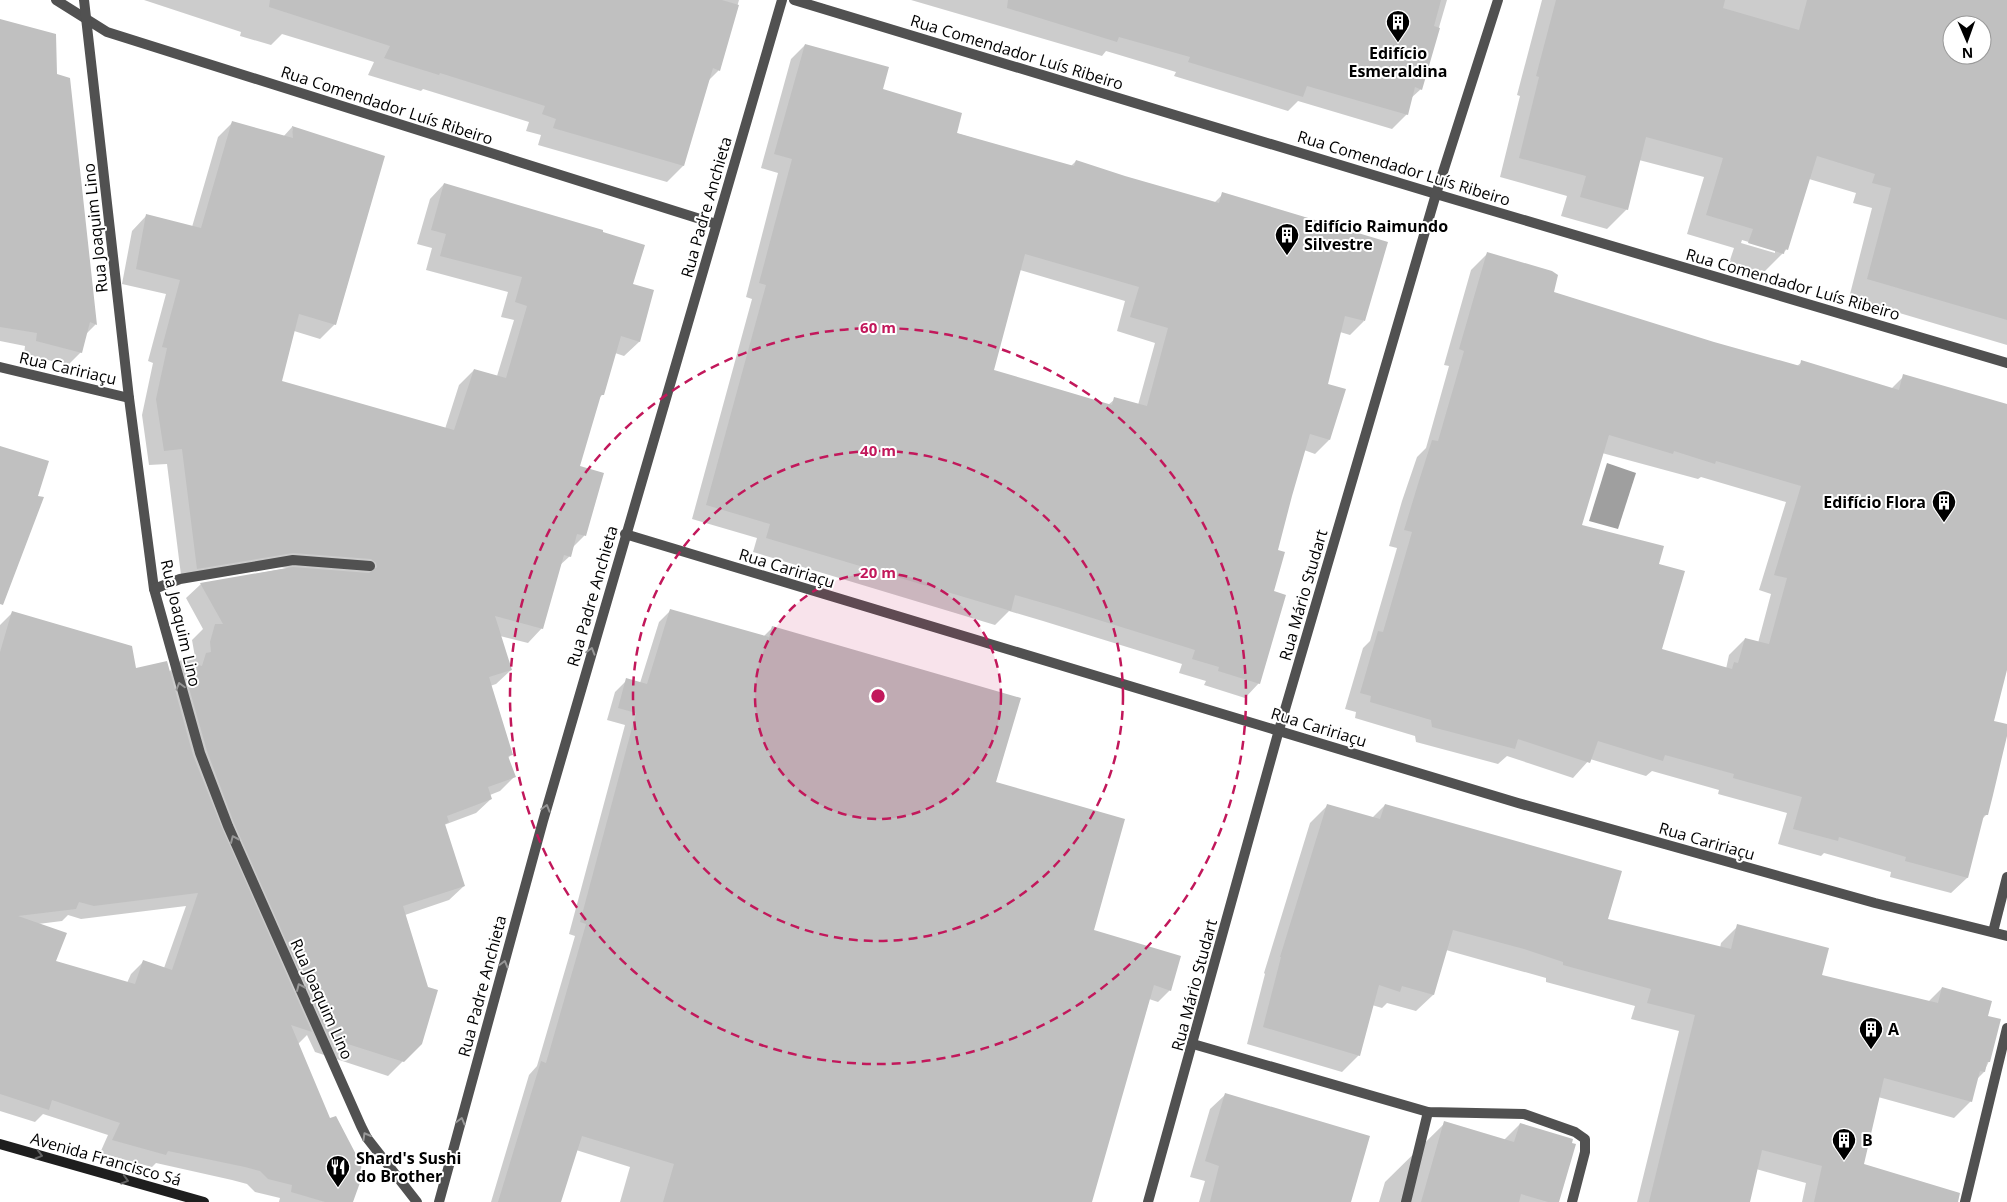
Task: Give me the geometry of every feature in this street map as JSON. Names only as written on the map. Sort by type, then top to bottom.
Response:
[{"type":"main road","name":"Avenida Francisco Sá","points":[[0,1144],[204,1202]]},
{"type":"street","name":"Rua Comendador Luís Ribeiro","points":[[56,0],[86,17],[107,32],[716,224]]},
{"type":"street","name":"Rua Joaquim Lino","points":[[84,0],[129,398],[154,589],[200,753],[228,826],[367,1138],[417,1202]]},
{"type":"street","name":"Rua Padre Anchieta","points":[[439,1202],[545,811],[782,0]]},
{"type":"street","name":"Rua Comendador Luís Ribeiro","points":[[794,0],[1436,194],[2007,363]]},
{"type":"street","name":"Rua Mário Studart","points":[[1148,1202],[1279,730],[1436,194],[1498,0]]},
{"type":"street","name":"Rua Caririaçu","points":[[0,367],[129,398]]},
{"type":"street","name":"Rua Caririaçu","points":[[625,534],[1518,803],[1875,903],[2007,936]]},
{"type":"street","points":[[154,589],[180,579],[293,560],[370,566]]},
{"type":"street","points":[[1992,932],[2007,877]]},
{"type":"street","points":[[1964,1202],[2007,1028]]},
{"type":"street","points":[[1193,1044],[1428,1112],[1524,1114],[1575,1132],[1584,1139],[1585,1152],[1572,1202]]},
{"type":"street","points":[[1406,1202],[1428,1112]]},
{"type":"shaded area","points":[[1607,463],[1636,473],[1618,529],[1589,521]]},
{"type":"building","points":[[270,0],[722,0],[739,5],[720,71],[713,68],[684,166],[553,128],[556,119],[542,114],[545,106],[440,73],[439,75],[384,58],[390,46],[269,7]]},
{"type":"building","points":[[1008,0],[1441,0],[1434,26],[1440,28],[1422,90],[1415,87],[1408,115],[1307,86],[1303,97],[1188,62],[1190,57],[1119,37],[1117,42],[1007,8]]},
{"type":"building","points":[[1556,0],[1725,0],[1723,8],[1799,30],[1807,0],[2007,0],[2007,320],[1867,279],[1891,188],[1872,183],[1875,174],[1817,156],[1788,250],[1785,249],[1784,254],[1748,243],[1753,229],[1706,215],[1723,158],[1646,137],[1628,210],[1580,197],[1586,176],[1519,158],[1539,77],[1536,76]]},
{"type":"building","points":[[0,19],[56,34],[57,74],[70,78],[97,325],[90,322],[82,353],[36,341],[37,333],[0,327]]},
{"type":"building","points":[[805,44],[889,67],[883,89],[962,113],[957,133],[1074,166],[1076,160],[1219,203],[1222,192],[1388,242],[1365,321],[1345,316],[1328,384],[1346,389],[1330,440],[1310,434],[1292,496],[1278,550],[1285,552],[1274,591],[1286,595],[1260,684],[1218,671],[1219,667],[1192,659],[1195,650],[1057,607],[1015,595],[1011,611],[766,538],[770,524],[706,505],[766,285],[759,283],[792,159],[774,154]],"holes":[[[1025,254],[1139,287],[1130,317],[1168,328],[1147,406],[1114,397],[1112,405],[994,370]]]},
{"type":"building","points":[[232,121],[293,138],[292,126],[385,156],[336,325],[299,314],[282,381],[454,430],[474,369],[506,378],[527,306],[515,302],[522,277],[440,256],[446,234],[431,230],[444,183],[603,230],[603,232],[645,245],[633,284],[654,290],[640,342],[621,336],[604,395],[601,395],[580,466],[604,473],[586,536],[577,534],[571,557],[564,555],[543,629],[495,616],[512,670],[489,677],[513,755],[508,756],[516,777],[488,787],[492,799],[447,816],[449,822],[445,824],[465,886],[403,906],[428,987],[438,990],[422,1044],[404,1062],[329,1038],[234,823],[207,751],[181,660],[202,666],[206,653],[211,652],[210,642],[215,624],[223,624],[200,583],[293,567],[369,573],[377,567],[376,563],[371,559],[293,553],[197,569],[182,449],[164,451],[156,399],[167,348],[162,347],[180,280],[136,269],[146,214],[201,228]]},
{"type":"building","points":[[1487,252],[1552,271],[1558,275],[1554,292],[1714,342],[1800,366],[1801,360],[1899,390],[1903,374],[2007,404],[2007,670],[1994,721],[2007,724],[2007,736],[1988,815],[1984,815],[1968,878],[1905,861],[1906,857],[1839,837],[1838,841],[1793,829],[1802,797],[1733,778],[1734,774],[1665,755],[1663,761],[1598,741],[1590,763],[1518,739],[1515,749],[1432,727],[1431,720],[1370,702],[1371,696],[1360,693],[1378,631],[1383,632],[1412,532],[1404,530],[1432,440],[1438,441],[1464,351],[1459,349]],"holes":[[[1609,435],[1673,454],[1674,451],[1715,464],[1716,461],[1801,486],[1774,575],[1787,578],[1769,644],[1745,638],[1738,663],[1734,662],[1732,669],[1662,649],[1685,571],[1659,564],[1664,546],[1582,525]]]},
{"type":"building","points":[[0,446],[49,461],[38,496],[44,497],[3,605],[0,604]]},
{"type":"building","points":[[670,609],[769,637],[772,626],[1021,698],[996,782],[1125,819],[1094,930],[1181,956],[1171,991],[1154,985],[1092,1202],[663,1202],[674,1164],[582,1136],[561,1202],[498,1202],[541,1061],[546,1063],[586,924],[580,922],[636,713],[618,708],[626,678],[647,684]]},
{"type":"building","points":[[12,611],[132,646],[136,668],[167,661],[193,755],[222,828],[312,1032],[291,1025],[330,1118],[336,1116],[361,1164],[362,1177],[353,1202],[325,1202],[291,1192],[292,1185],[268,1179],[260,1171],[245,1167],[168,1151],[166,1155],[112,1140],[120,1123],[52,1100],[49,1110],[0,1094],[0,652]],"holes":[[[198,893],[172,970],[143,960],[135,984],[56,961],[67,933],[18,916],[76,909],[79,902],[94,906]]]},
{"type":"building","points":[[1327,804],[1380,819],[1385,804],[1622,871],[1608,919],[1731,949],[1737,924],[1829,948],[1822,975],[1938,1003],[1942,987],[1992,1001],[1988,1016],[2001,1019],[1990,1062],[1987,1062],[1985,1072],[1980,1071],[1972,1102],[1884,1078],[1864,1164],[1960,1193],[1958,1202],[1814,1202],[1822,1166],[1762,1150],[1750,1202],[1649,1202],[1695,1015],[1647,1003],[1651,989],[1563,965],[1563,962],[1524,949],[1453,930],[1434,995],[1402,986],[1400,992],[1379,985],[1360,1056],[1263,1027],[1280,957]]},
{"type":"building","points":[[1225,1093],[1370,1136],[1351,1202],[1210,1202],[1219,1166],[1205,1161]]},
{"type":"building","points":[[1444,1121],[1514,1142],[1520,1123],[1573,1139],[1572,1143],[1576,1144],[1559,1202],[1548,1202],[1521,1194],[1519,1202],[1421,1202]]},
{"type":"place","name":"Edifício Esmeraldina","points":[[1398,43]]},
{"type":"place","name":"Edifício Raimundo Silvestre","points":[[1287,256]]},
{"type":"place","name":"Edifício Flora","points":[[1944,523]]},
{"type":"place","name":"A","points":[[1871,1050]]},
{"type":"place","name":"B","points":[[1844,1161]]},
{"type":"place","name":"Shard's Sushi do Brother","points":[[338,1188]]}]
